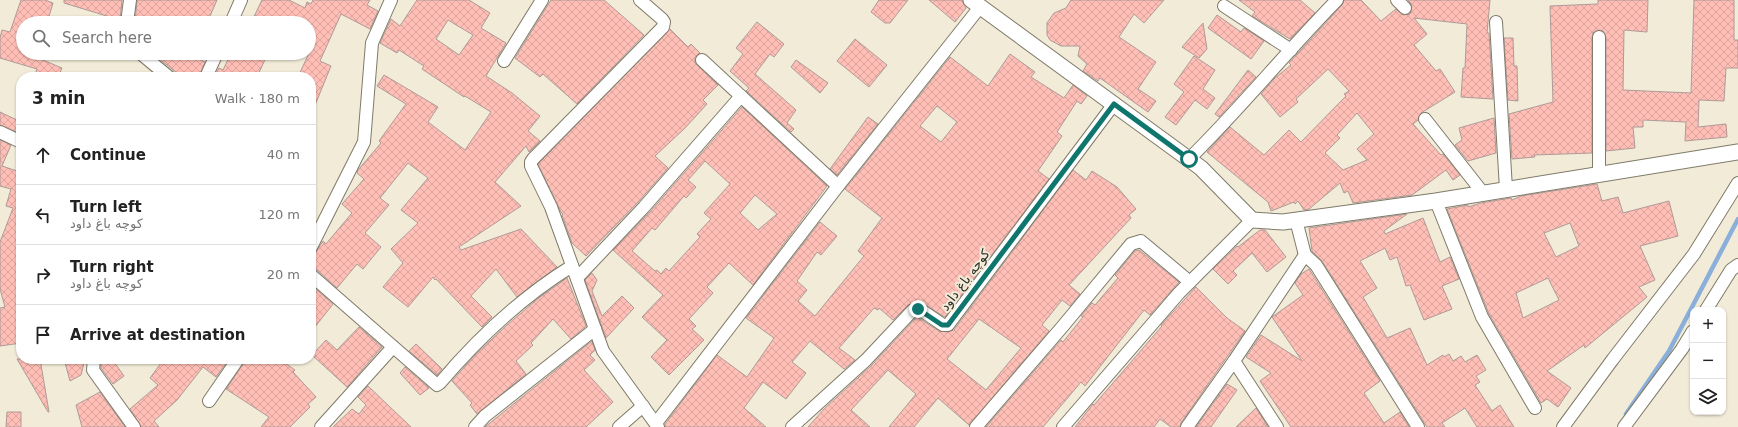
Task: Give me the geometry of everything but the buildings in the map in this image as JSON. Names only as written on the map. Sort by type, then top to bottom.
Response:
[{"type":"street","points":[[128,16],[130,0]]},
{"type":"street","points":[[234,16],[242,0]]},
{"type":"street","points":[[316,237],[364,142],[372,43],[391,0]]},
{"type":"street","points":[[504,61],[542,0]]},
{"type":"street","points":[[640,0],[662,19],[664,22],[663,27],[531,162],[531,166],[551,207],[603,351],[657,425],[976,4],[1201,168],[1252,220],[1283,222],[1436,201],[1738,152]]},
{"type":"street","points":[[1189,159],[1224,124],[1337,0]]},
{"type":"street","points":[[1224,6],[1291,50]]},
{"type":"street","points":[[1496,22],[1506,189]]},
{"type":"street","points":[[1599,37],[1599,174]]},
{"type":"street","points":[[148,60],[163,72]]},
{"type":"street","points":[[208,72],[214,60]]},
{"type":"street","points":[[702,60],[838,186]]},
{"type":"street","points":[[577,278],[644,208],[741,96]]},
{"type":"street","name":"کوچه باغ داود","points":[[792,427],[866,360],[913,310],[921,310],[942,325],[948,325],[1114,104]]},
{"type":"street","points":[[1425,119],[1484,193]]},
{"type":"street","points":[[0,132],[16,140]]},
{"type":"street","points":[[1563,427],[1694,254],[1738,183]]},
{"type":"street","points":[[1436,201],[1482,317],[1535,408]]},
{"type":"street","points":[[1063,427],[1190,282],[1252,220]]},
{"type":"street","points":[[1296,220],[1305,255],[1316,265],[1418,427]]},
{"type":"street","points":[[976,427],[1131,244],[1141,241],[1190,282]]},
{"type":"street","points":[[1187,427],[1234,361],[1305,255]]},
{"type":"street","points":[[1708,307],[1731,270],[1738,265]]},
{"type":"street","points":[[316,279],[437,385],[490,331],[544,283],[572,266]]},
{"type":"street","points":[[475,427],[485,416],[595,329]]},
{"type":"street","points":[[1624,427],[1682,350],[1690,336]]},
{"type":"street","points":[[321,427],[393,348]]},
{"type":"street","points":[[1234,361],[1277,427]]},
{"type":"street","points":[[94,364],[93,370],[134,427]]},
{"type":"street","points":[[209,401],[235,364]]},
{"type":"street","points":[[619,427],[643,406]]},
{"type":"waterway","points":[[1626,414],[1669,351],[1738,219]]},
{"type":"route","points":[[918,309],[942,325],[948,325],[954,319],[1114,104],[1189,159]]}]
